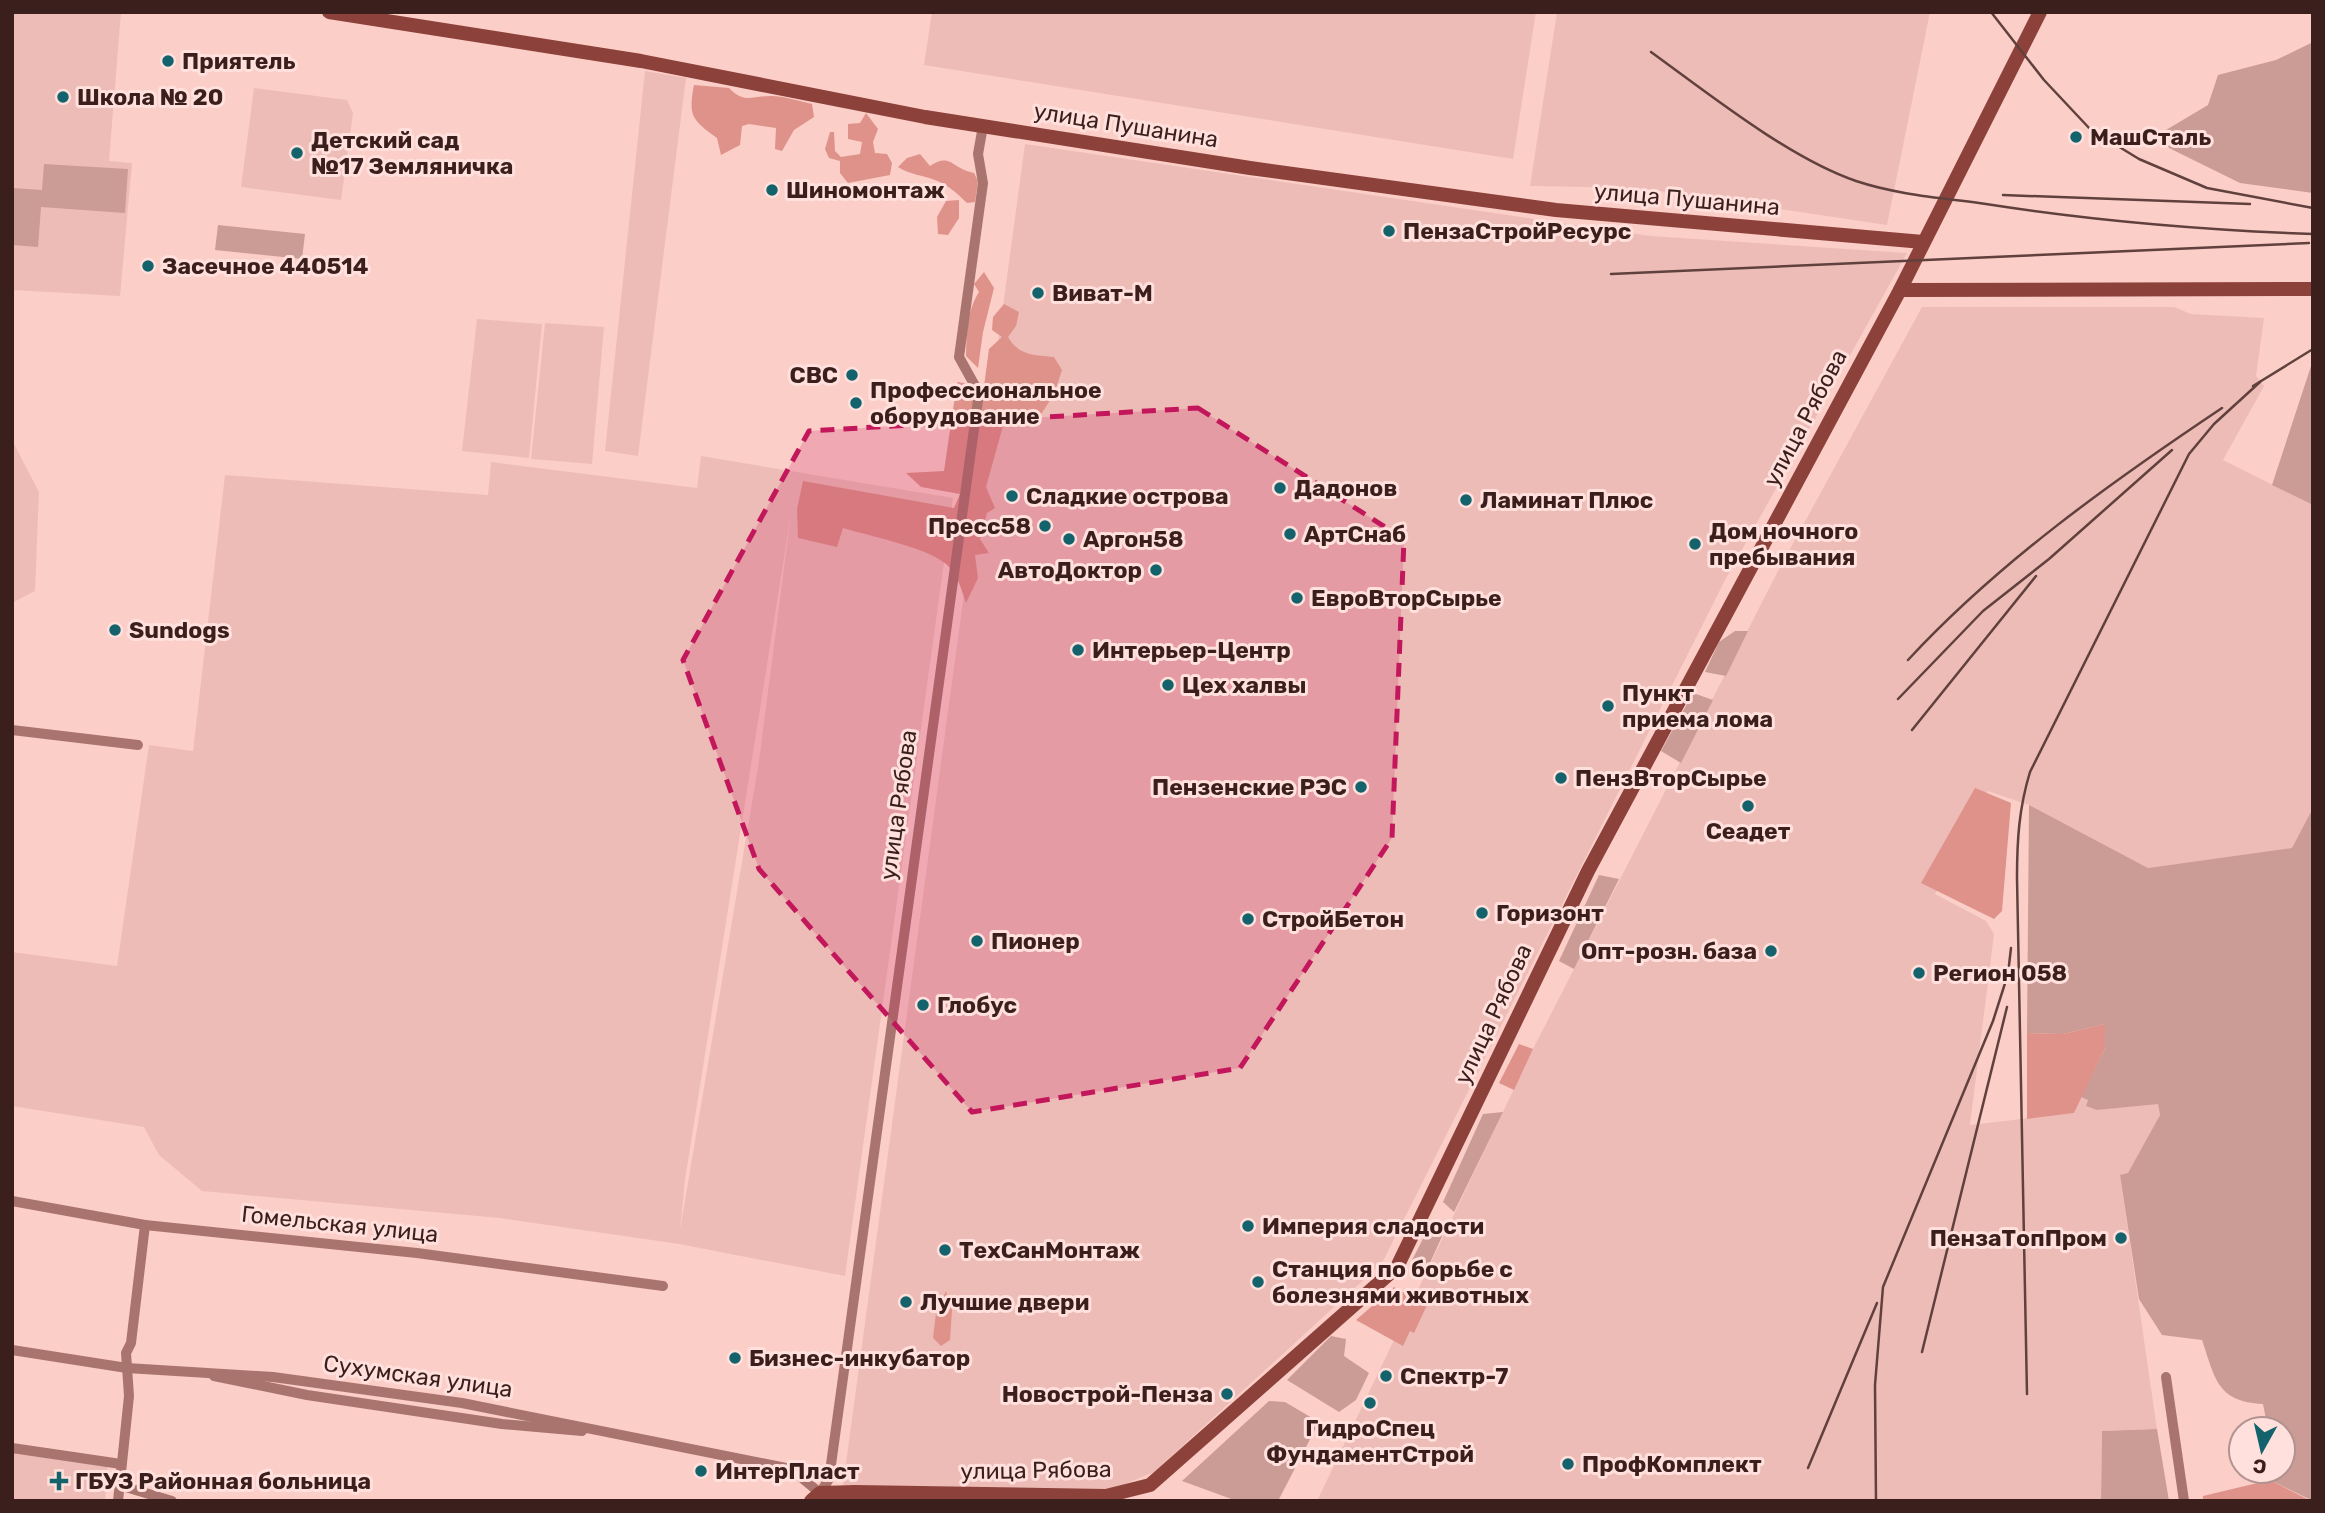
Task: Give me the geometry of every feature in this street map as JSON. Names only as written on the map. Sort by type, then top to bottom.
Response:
[{"type":"street","name":"улица Пушанина","points":[[329,12],[641,61],[828,100],[983,126],[1556,210],[1923,242]]},
{"type":"street","name":"улица Рябова","points":[[816,1497],[1106,1499],[1150,1485],[1397,1267],[1588,871],[1900,290],[2040,12]]},
{"type":"street","name":"улица Рябова","points":[[816,1497],[829,1479],[979,393],[959,357],[983,183],[978,154],[983,126]]},
{"type":"street","points":[[1900,290],[2313,289]]},
{"type":"street","points":[[12,730],[138,745]]},
{"type":"street","name":"Гомельская улица","points":[[12,1200],[145,1224],[417,1253],[663,1286]]},
{"type":"street","points":[[118,1501],[129,1396],[127,1368],[145,1224]]},
{"type":"street","name":"Сухумская улица","points":[[12,1350],[127,1368],[204,1374],[271,1390],[502,1424],[624,1435],[791,1469],[816,1497]]},
{"type":"street","points":[[2166,1377],[2184,1501]]},
{"type":"street","points":[[12,1448],[121,1464]]},
{"type":"street","points":[[119,1485],[172,1501]]},
{"type":"highlighted area","points":[[1198,408],[1404,539],[1392,838],[1240,1068],[972,1112],[759,869],[683,660],[809,431]]},
{"type":"shaded area","name":"Школа № 20","points":[[12,12],[121,12],[109,161],[132,163],[120,296],[12,290]]},
{"type":"shaded area","points":[[932,12],[1536,12],[1513,159],[924,65]]},
{"type":"shaded area","points":[[1557,12],[1930,12],[1887,225],[1639,188],[1530,186]]},
{"type":"shaded area","points":[[2313,42],[2313,193],[2240,183],[2169,148],[2161,133],[2208,105],[2218,75],[2276,60]]},
{"type":"shaded area","points":[[645,71],[686,78],[638,456],[605,451]]},
{"type":"shaded area","points":[[694,85],[729,88],[744,98],[776,96],[812,104],[814,117],[794,130],[782,151],[775,149],[776,128],[749,124],[742,126],[740,145],[721,155],[717,138],[697,121],[692,111]]},
{"type":"shaded area","name":"Детский сад №17 Земляничка","points":[[254,88],[347,100],[353,113],[341,200],[241,187]]},
{"type":"shaded area","points":[[866,113],[878,129],[873,142],[875,153],[887,154],[892,163],[890,175],[848,183],[840,173],[840,161],[829,158],[825,149],[830,132],[834,132],[835,151],[841,157],[860,154],[862,142],[848,139],[848,124],[860,123]]},
{"type":"shaded area","points":[[1025,144],[1650,236],[1907,253],[1724,582],[1382,1263],[1154,1472],[1108,1491],[843,1485]]},
{"type":"shaded area","points":[[920,154],[930,166],[947,161],[974,173],[978,181],[975,202],[967,203],[940,182],[898,167],[907,158]]},
{"type":"shaded area","points":[[44,164],[128,169],[125,213],[41,207],[38,247],[12,245],[12,188],[42,190]]},
{"type":"shaded area","points":[[959,200],[959,218],[948,235],[938,234],[937,217],[946,201]]},
{"type":"shaded area","points":[[218,225],[305,234],[302,259],[215,250]]},
{"type":"shaded area","points":[[984,272],[994,288],[983,332],[978,368],[966,356],[967,339],[970,314],[979,292],[974,284]]},
{"type":"shaded area","points":[[1004,304],[1019,312],[1016,326],[1008,337],[1012,343],[1028,353],[1054,357],[1062,370],[1054,394],[1040,416],[1002,410],[1003,426],[986,487],[995,508],[987,513],[980,539],[989,553],[975,555],[978,578],[966,603],[959,582],[950,568],[925,552],[843,528],[837,547],[798,538],[797,509],[803,481],[954,508],[960,494],[921,487],[906,473],[944,471],[957,382],[984,386],[989,349],[1002,337],[992,330],[993,317]]},
{"type":"shaded area","points":[[1922,307],[2174,307],[2191,314],[2264,318],[2256,376],[2264,386],[2223,460],[2313,505],[2313,808],[2293,848],[2148,868],[2029,805],[1988,791],[1935,894],[1986,921],[1994,934],[1970,1125],[2074,1113],[2081,1097],[2089,1100],[2097,1110],[2158,1103],[2160,1115],[2128,1174],[2120,1175],[2157,1429],[2102,1431],[2101,1501],[1317,1501],[1533,1049],[1778,571]]},
{"type":"shaded area","points":[[477,319],[542,324],[529,458],[462,451]]},
{"type":"shaded area","points":[[545,323],[604,327],[592,464],[531,459]]},
{"type":"shaded area","points":[[2313,360],[2313,505],[2272,485]]},
{"type":"shaded area","points":[[13,442],[39,492],[35,591],[12,603]]},
{"type":"shaded area","points":[[701,456],[953,498],[845,1276],[679,1244],[499,1218],[202,1191],[159,1155],[144,1127],[12,1106],[12,952],[117,966],[149,745],[193,751],[225,475],[488,495],[491,462],[697,488]],"holes":[[[791,514],[759,761],[680,1230],[685,1180]]]},
{"type":"shaded area","points":[[1735,631],[1748,631],[1726,676],[1705,672],[1719,642]]},
{"type":"shaded area","points":[[1693,693],[1713,700],[1681,763],[1661,751]]},
{"type":"shaded area","points":[[1975,788],[2011,803],[2002,911],[1994,919],[1921,883]]},
{"type":"shaded area","points":[[2029,805],[2148,868],[2292,848],[2313,808],[2313,1501],[2280,1485],[2297,1485],[2297,1415],[2265,1415],[2263,1404],[2248,1402],[2227,1393],[2215,1376],[2202,1340],[2162,1335],[2139,1299],[2120,1175],[2128,1173],[2160,1115],[2158,1104],[2097,1110],[2086,1106],[2088,1100],[2081,1097],[2105,1048],[2105,1024],[2063,1034],[2027,1033]]},
{"type":"shaded area","points":[[1599,875],[1619,879],[1574,969],[1559,961]]},
{"type":"shaded area","points":[[2105,1024],[2105,1048],[2074,1113],[2027,1119],[2027,1033],[2063,1034]]},
{"type":"shaded area","points":[[1519,1044],[1533,1049],[1514,1090],[1499,1083]]},
{"type":"shaded area","points":[[1503,1112],[1454,1212],[1443,1202],[1483,1114]]},
{"type":"shaded area","points":[[1429,1227],[1444,1232],[1425,1274],[1409,1266]]},
{"type":"shaded area","points":[[1394,1287],[1427,1305],[1414,1333],[1410,1331],[1403,1346],[1356,1320]]},
{"type":"shaded area","points":[[946,1291],[952,1310],[950,1340],[941,1346],[933,1338],[936,1313]]},
{"type":"shaded area","points":[[1331,1336],[1346,1339],[1344,1356],[1369,1373],[1356,1400],[1339,1412],[1287,1380]]},
{"type":"shaded area","points":[[1269,1401],[1285,1402],[1319,1422],[1278,1501],[1237,1501],[1182,1481]]},
{"type":"shaded area","points":[[2157,1429],[2169,1501],[2101,1501],[2102,1431]]},
{"type":"shaded area","name":"ГБУЗ Районная больница","points":[[12,1445],[108,1462],[105,1501],[12,1501]]},
{"type":"shaded area","points":[[2249,1485],[2280,1485],[2311,1501],[2203,1501],[2203,1496]]},
{"type":"railway","points":[[1991,12],[2044,80],[2090,129],[2139,159],[2207,188],[2313,208]]},
{"type":"railway","points":[[1651,52],[1777,141],[1830,171],[1872,186],[1921,196],[2108,220],[2313,234]]},
{"type":"railway","points":[[2003,195],[2250,204]]},
{"type":"railway","points":[[1611,274],[2309,243]]},
{"type":"railway","points":[[2253,386],[2313,349]]},
{"type":"railway","points":[[2027,1394],[2017,878],[2023,798],[2030,772],[2189,454],[2214,424],[2260,382]]},
{"type":"railway","points":[[1908,660],[1980,590],[2057,525],[2222,408]]},
{"type":"railway","points":[[1898,699],[1983,611],[2049,559],[2172,450]]},
{"type":"railway","points":[[1912,730],[2036,576]]},
{"type":"railway","points":[[1876,1501],[1875,1385],[1883,1287],[1993,1021],[2008,974],[2011,948]]},
{"type":"railway","points":[[1922,1352],[2007,1007]]},
{"type":"railway","points":[[1808,1468],[1877,1303]]},
{"type":"place","name":"Приятель","points":[[168,61]]},
{"type":"place","name":"Школа № 20","points":[[63,97]]},
{"type":"place","name":"МашСталь","points":[[2076,137]]},
{"type":"place","name":"Детский сад №17 Земляничка","points":[[297,153]]},
{"type":"place","name":"Шиномонтаж","points":[[772,190]]},
{"type":"place","name":"ПензаСтройРесурс","points":[[1389,231]]},
{"type":"place","name":"Засечное 440514","points":[[148,266]]},
{"type":"place","name":"Виват-М","points":[[1038,293]]},
{"type":"place","name":"СВС","points":[[852,375]]},
{"type":"place","name":"Профессиональное оборудование","points":[[856,403]]},
{"type":"place","name":"Дадонов","points":[[1280,488]]},
{"type":"place","name":"Сладкие острова","points":[[1012,496]]},
{"type":"place","name":"Ламинат Плюс","points":[[1466,500]]},
{"type":"place","name":"Пресс58","points":[[1045,526]]},
{"type":"place","name":"АртСнаб","points":[[1290,534]]},
{"type":"place","name":"Аргон58","points":[[1069,539]]},
{"type":"place","name":"Дом ночного пребывания","points":[[1695,544]]},
{"type":"place","name":"АвтоДоктор","points":[[1156,570]]},
{"type":"place","name":"ЕвроВторСырье","points":[[1297,598]]},
{"type":"place","name":"Sundogs","points":[[115,630]]},
{"type":"place","name":"Интерьер-Центр","points":[[1078,650]]},
{"type":"place","name":"Цех халвы","points":[[1168,685]]},
{"type":"place","name":"Пункт приема лома","points":[[1608,706]]},
{"type":"place","name":"ПензВторСырье","points":[[1561,778]]},
{"type":"place","name":"Пензенские РЭС","points":[[1361,787]]},
{"type":"place","name":"Сеадет","points":[[1748,806]]},
{"type":"place","name":"Горизонт","points":[[1482,913]]},
{"type":"place","name":"СтройБетон","points":[[1248,919]]},
{"type":"place","name":"Пионер","points":[[977,941]]},
{"type":"place","name":"Опт-розн. база","points":[[1771,951]]},
{"type":"place","name":"Регион 058","points":[[1919,973]]},
{"type":"place","name":"Глобус","points":[[923,1005]]},
{"type":"place","name":"Империя сладости","points":[[1248,1226]]},
{"type":"place","name":"ПензаТопПром","points":[[2121,1238]]},
{"type":"place","name":"ТехСанМонтаж","points":[[945,1250]]},
{"type":"place","name":"Станция по борьбе с болезнями животных","points":[[1258,1282]]},
{"type":"place","name":"Лучшие двери","points":[[906,1302]]},
{"type":"place","name":"Бизнес-инкубатор","points":[[735,1358]]},
{"type":"place","name":"Спектр-7","points":[[1386,1376]]},
{"type":"place","name":"Новострой-Пенза","points":[[1227,1394]]},
{"type":"place","name":"ГидроСпец ФундаментСтрой","points":[[1370,1403]]},
{"type":"place","name":"ПрофКомплект","points":[[1568,1464]]},
{"type":"place","name":"ИнтерПласт","points":[[701,1471]]},
{"type":"place","name":"ГБУЗ Районная больница","points":[[59,1481]]}]
